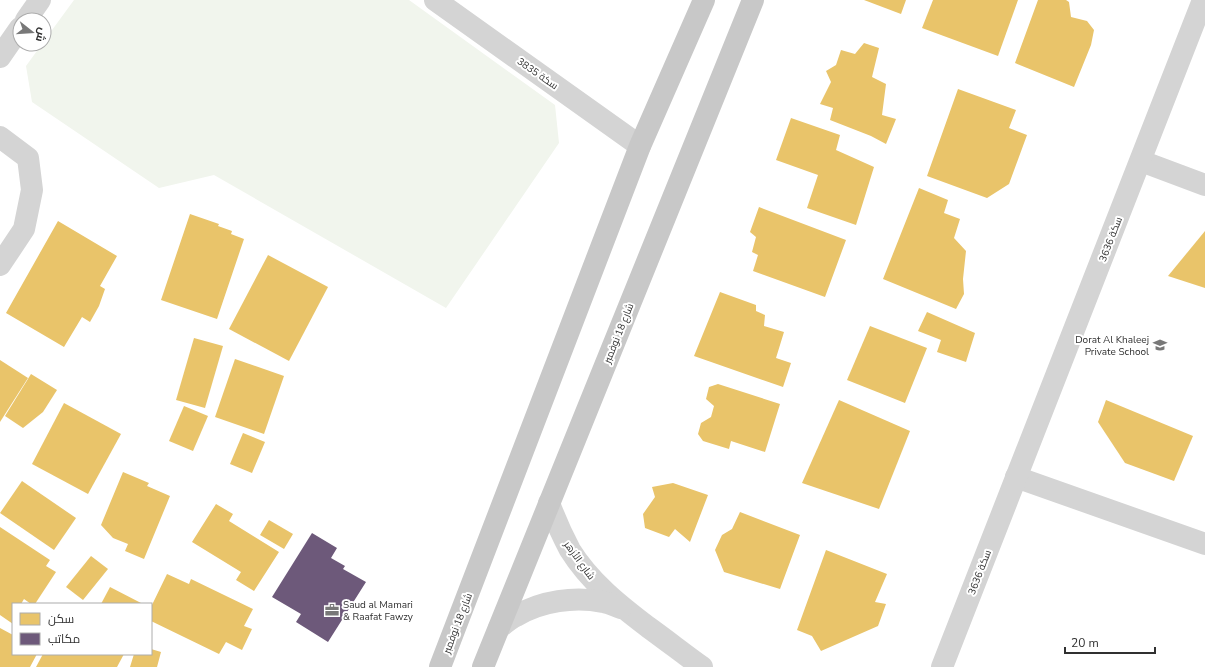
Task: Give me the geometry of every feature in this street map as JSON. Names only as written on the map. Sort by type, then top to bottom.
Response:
[{"type":"main road","name":"شارع 18 نوفمبر","points":[[440,667],[640,146],[704,0]]},
{"type":"main road","name":"شارع 18 نوفمبر","points":[[483,667],[753,0]]},
{"type":"street","points":[[32,12],[40,0]]},
{"type":"street","name":"سكة 3835","points":[[435,0],[640,146]]},
{"type":"street","name":"سكة 3636","points":[[942,667],[1204,0]]},
{"type":"street","points":[[0,57],[12,40]]},
{"type":"street","points":[[0,137],[28,158],[32,190],[24,229],[0,265]]},
{"type":"street","points":[[1141,161],[1205,185]]},
{"type":"street","points":[[1016,477],[1205,544]]},
{"type":"street","name":"شارع الأزهر","points":[[549,503],[559,528],[571,551],[586,572],[604,591],[624,608],[702,667]]},
{"type":"street","name":"شارع الأزهر","points":[[499,628],[517,615],[537,606],[559,601],[581,600],[603,602],[624,608]]},
{"type":"shaded area","points":[[74,0],[409,0],[555,105],[559,143],[446,308],[214,175],[159,188],[32,102],[26,66],[36,52],[52,52],[52,30]]},
{"type":"building: سكن","points":[[864,0],[906,0],[901,14]]},
{"type":"building: سكن","points":[[933,0],[1018,0],[998,56],[922,28]]},
{"type":"building: سكن","points":[[1038,0],[1066,0],[1069,2],[1071,17],[1087,21],[1094,30],[1091,45],[1074,87],[1015,63]]},
{"type":"building: سكن","points":[[864,43],[879,48],[872,77],[886,84],[882,115],[896,119],[886,144],[871,136],[830,120],[833,108],[820,104],[831,82],[826,71],[836,65],[841,50],[855,54]]},
{"type":"building: سكن","points":[[958,89],[1016,110],[1009,128],[1027,135],[1009,184],[987,198],[927,176]]},
{"type":"building: سكن","points":[[791,118],[840,135],[836,150],[874,167],[856,225],[807,208],[818,175],[776,160]]},
{"type":"building: سكن","points":[[919,188],[948,200],[944,213],[960,219],[954,238],[966,251],[963,279],[964,294],[956,309],[883,279]]},
{"type":"building: سكن","points":[[759,207],[846,240],[825,297],[753,271],[758,255],[752,252],[756,237],[750,232]]},
{"type":"building: سكن","points":[[190,214],[219,224],[218,226],[232,231],[231,234],[244,239],[217,319],[161,300]]},
{"type":"building: سكن","points":[[58,221],[117,256],[100,286],[105,289],[99,306],[90,322],[82,317],[64,347],[6,313]]},
{"type":"building: سكن","points":[[1205,231],[1205,288],[1168,276]]},
{"type":"building: سكن","points":[[268,255],[328,287],[289,361],[229,329]]},
{"type":"building: سكن","points":[[720,292],[756,305],[756,311],[765,315],[764,326],[784,332],[776,358],[791,363],[783,387],[694,356]]},
{"type":"building: سكن","points":[[927,312],[975,333],[966,362],[937,352],[941,340],[918,331]]},
{"type":"building: سكن","points":[[870,326],[927,348],[905,403],[847,380]]},
{"type":"building: سكن","points":[[194,338],[223,346],[205,408],[176,400]]},
{"type":"building: سكن","points":[[235,359],[284,376],[264,434],[215,417]]},
{"type":"building: سكن","points":[[0,360],[28,378],[0,422]]},
{"type":"building: سكن","points":[[31,374],[57,390],[43,412],[23,428],[5,416]]},
{"type":"building: سكن","points":[[718,384],[780,404],[765,452],[731,441],[729,449],[703,441],[698,434],[701,423],[711,417],[714,406],[706,399],[709,387]]},
{"type":"building: سكن","points":[[839,400],[910,431],[879,509],[802,483]]},
{"type":"building: سكن","points":[[1106,400],[1193,436],[1174,481],[1125,463],[1098,422]]},
{"type":"building: سكن","points":[[64,403],[121,434],[88,494],[32,464]]},
{"type":"building: سكن","points":[[184,406],[208,416],[193,451],[169,441]]},
{"type":"building: سكن","points":[[243,433],[265,442],[252,473],[230,464]]},
{"type":"building: سكن","points":[[123,472],[149,483],[147,486],[170,496],[144,559],[125,551],[128,544],[113,538],[101,525]]},
{"type":"building: سكن","points":[[22,481],[76,518],[54,550],[0,513]]},
{"type":"building: سكن","points":[[673,483],[708,495],[690,542],[675,529],[669,537],[645,528],[643,514],[655,497],[652,487]]},
{"type":"building: سكن","points":[[216,504],[233,514],[229,521],[279,552],[254,591],[236,580],[241,572],[192,542]]},
{"type":"building: سكن","points":[[740,512],[800,535],[780,589],[724,572],[715,550],[722,535],[732,529]]},
{"type":"building: سكن","points":[[269,520],[293,534],[284,549],[260,535]]},
{"type":"building: سكن","points":[[0,527],[50,560],[46,566],[56,572],[36,603],[30,603],[24,599],[22,603],[12,603],[12,623],[0,615]]},
{"type":"building: سكن","points":[[826,550],[887,574],[875,602],[886,604],[878,626],[821,651],[812,636],[797,630]]},
{"type":"building: سكن","points":[[91,556],[108,569],[83,600],[66,587]]},
{"type":"building: سكن","points":[[167,574],[189,584],[191,579],[253,609],[244,626],[252,629],[242,650],[226,642],[219,654],[152,621],[152,605]]},
{"type":"building: سكن","points":[[110,587],[141,603],[102,603]]},
{"type":"building: سكن","points":[[0,628],[12,634],[12,655],[36,655],[30,667],[0,667]]},
{"type":"building: سكن","points":[[152,649],[161,652],[157,667],[130,667],[134,655],[152,655]]},
{"type":"building: سكن","points":[[42,655],[123,655],[117,667],[36,667]]},
{"type":"building: مكاتب","points":[[312,533],[337,548],[331,558],[345,566],[343,569],[366,582],[328,642],[296,622],[301,614],[272,597]]},
{"type":"place","name":"Dorat Al Khaleej Private School","points":[[1160,345]]},
{"type":"place","name":"Saud al Mamari & Raafat Fawzy","points":[[332,610]]}]
